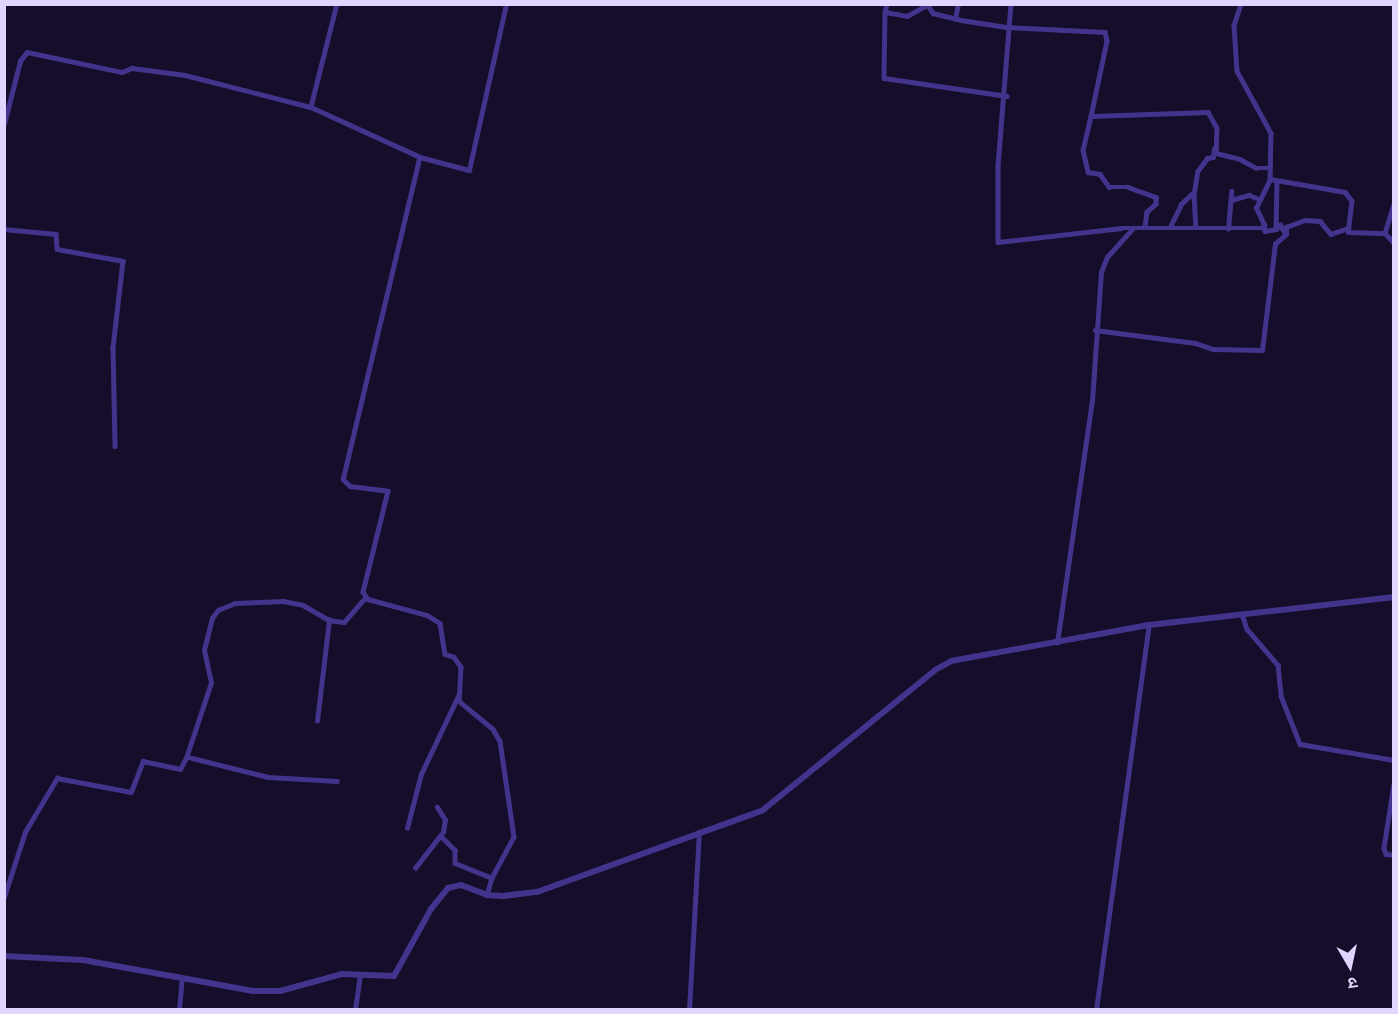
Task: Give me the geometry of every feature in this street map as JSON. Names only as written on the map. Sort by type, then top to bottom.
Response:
[{"type":"street","points":[[311,107],[337,4]]},
{"type":"street","points":[[4,124],[20,61],[27,52],[116,71],[132,68],[185,75],[311,107],[420,158],[470,170],[506,4]]},
{"type":"street","points":[[887,4],[884,78],[1007,96]]},
{"type":"street","points":[[955,19],[958,4]]},
{"type":"street","points":[[1011,4],[1007,27],[1007,96],[998,172],[998,243],[1127,228],[1196,226],[1228,229],[1262,228],[1264,225]]},
{"type":"street","points":[[1241,4],[1234,25],[1242,84],[1271,134],[1268,168],[1270,179],[1259,199],[1256,212],[1265,231],[1276,229],[1280,225],[1286,234]]},
{"type":"street","points":[[885,12],[912,16],[927,5],[933,13],[955,19],[1007,27],[1107,34],[1083,150],[1088,172],[1100,174],[1109,187],[1136,189],[1156,197],[1156,204],[1147,212],[1145,227]]},
{"type":"street","points":[[1091,116],[1208,112],[1218,135],[1213,156],[1207,158],[1197,172],[1194,192],[1196,226]]},
{"type":"street","points":[[1214,149],[1256,168],[1268,168]]},
{"type":"street","points":[[407,828],[421,774],[458,696],[461,667],[444,652],[440,623],[366,597],[363,592],[365,575],[388,491],[350,486],[342,477],[420,158]]},
{"type":"street","points":[[1270,179],[1345,192],[1352,201],[1348,232],[1385,233]]},
{"type":"street","points":[[1276,229],[1277,182]]},
{"type":"street","points":[[1228,229],[1231,191]]},
{"type":"street","points":[[1170,227],[1180,204],[1194,192]]},
{"type":"street","points":[[1231,200],[1249,195],[1259,199]]},
{"type":"street","points":[[1385,233],[1394,204]]},
{"type":"street","points":[[1286,234],[1286,227],[1305,220],[1320,221],[1331,234],[1347,228]]},
{"type":"street","points":[[1057,643],[1092,401],[1095,330],[1103,266],[1127,228]]},
{"type":"street","points":[[4,229],[56,234],[57,249],[123,261],[113,348],[115,446]]},
{"type":"street","points":[[1385,233],[1394,243]]},
{"type":"street","points":[[1095,330],[1195,343],[1213,349],[1262,350],[1276,239],[1286,234]]},
{"type":"street","points":[[4,897],[25,832],[56,778],[131,792],[144,761],[180,769],[200,724],[211,683],[204,650],[206,636],[218,610],[235,603],[284,601],[303,605],[329,620],[349,620],[366,597]]},
{"type":"street","points":[[4,956],[83,960],[275,992],[324,977],[398,974],[431,909],[448,888],[462,885],[487,895],[537,892],[763,810],[945,663],[1057,643],[1065,638],[1149,625],[1242,612],[1394,597]]},
{"type":"street","points":[[1242,612],[1247,629],[1278,665],[1281,696],[1300,744],[1394,760]]},
{"type":"street","points":[[317,721],[329,620]]},
{"type":"street","points":[[1096,1010],[1149,625]]},
{"type":"street","points":[[458,696],[465,708],[498,735],[503,752],[514,837],[492,878],[487,895]]},
{"type":"street","points":[[186,758],[268,777],[337,781]]},
{"type":"street","points":[[1394,784],[1384,848],[1386,854],[1394,855]]},
{"type":"street","points":[[415,868],[441,836],[445,820],[437,807]]},
{"type":"street","points":[[690,1010],[699,832]]},
{"type":"street","points":[[441,836],[454,850],[453,862],[492,878]]},
{"type":"street","points":[[355,1010],[360,975]]},
{"type":"street","points":[[179,1010],[182,978]]}]
